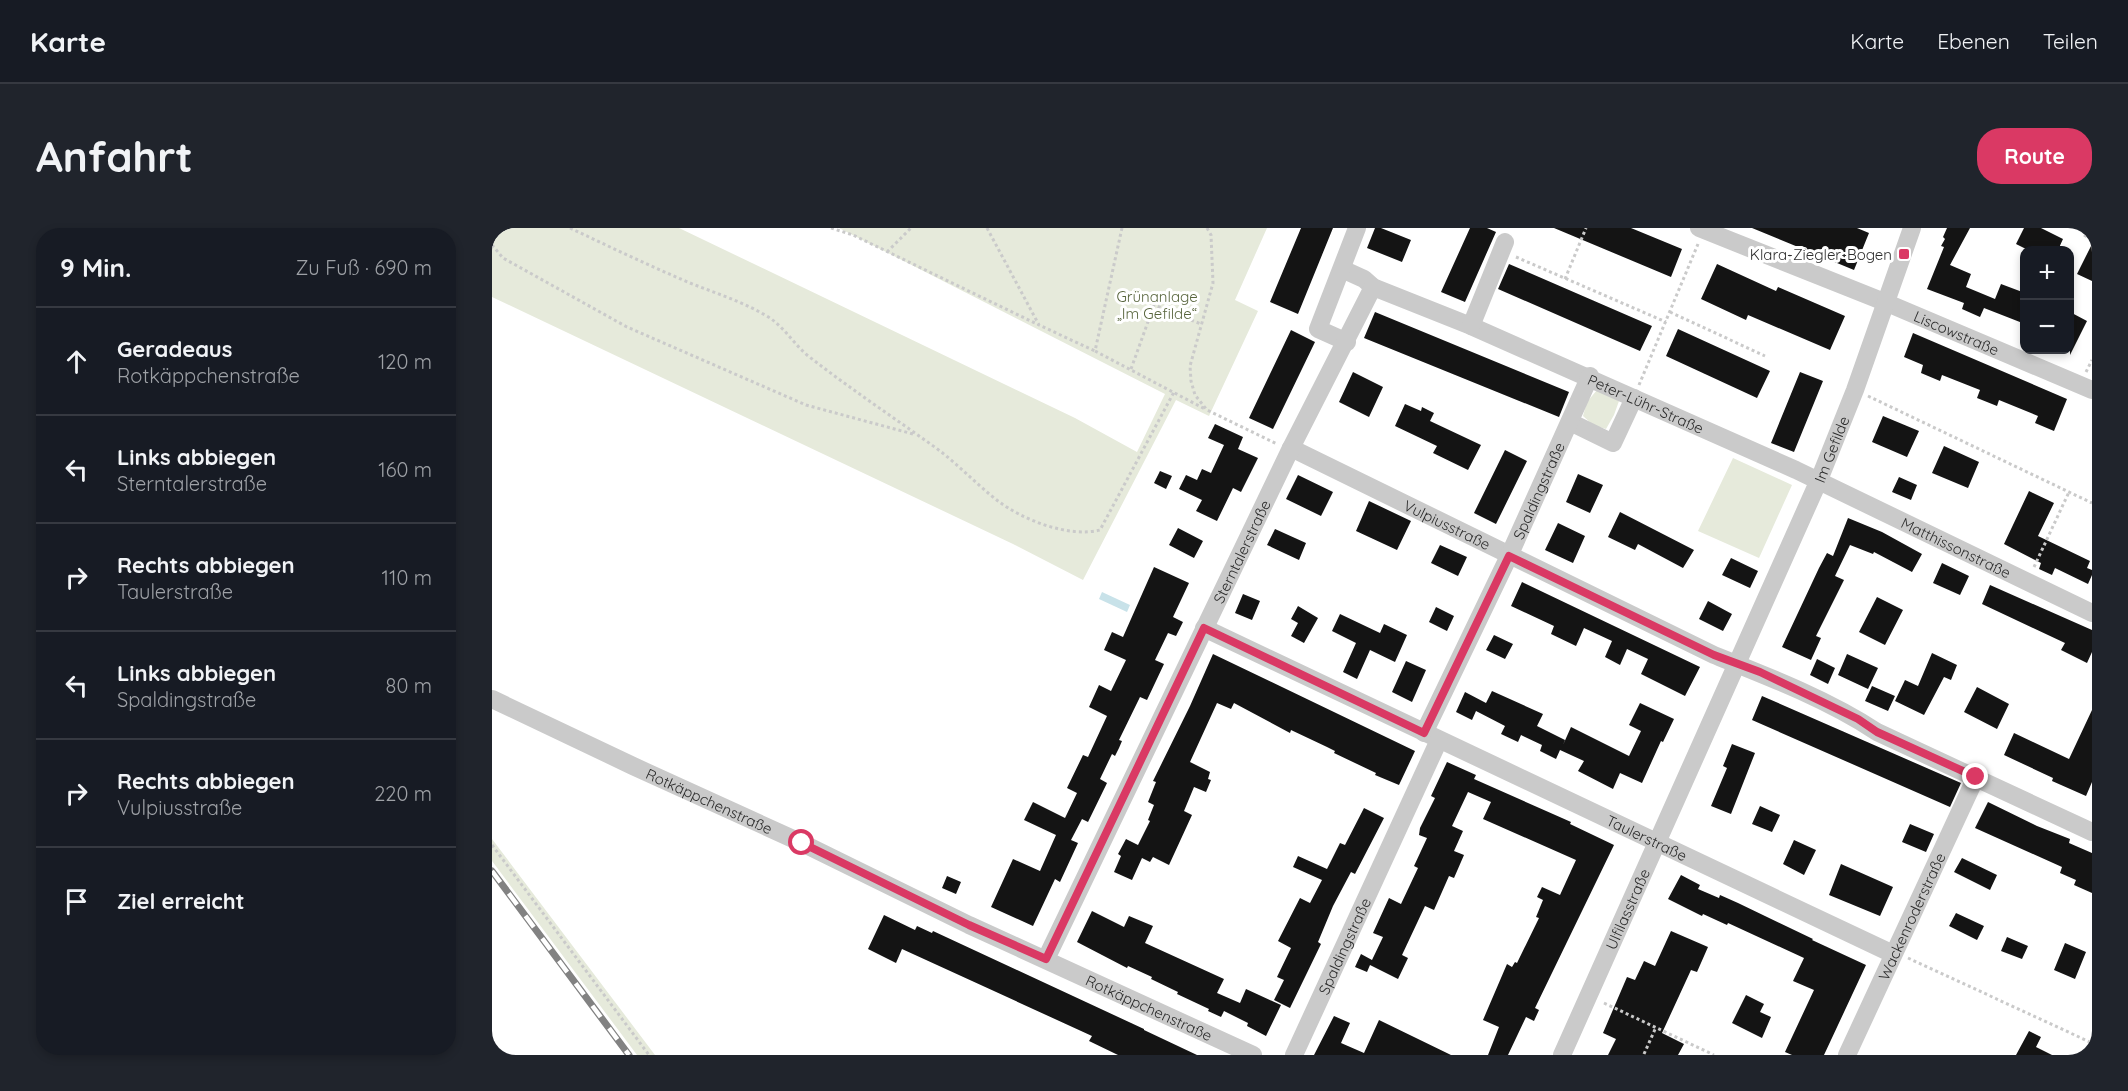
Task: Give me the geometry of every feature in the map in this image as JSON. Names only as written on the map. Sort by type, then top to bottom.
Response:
[{"type":"street","points":[[1347,342],[1318,329],[1357,228]]},
{"type":"street","name":"Im Gefilde","points":[[1738,664],[1820,480],[1887,303],[1912,228]]},
{"type":"street","points":[[1702,229],[1887,303]]},
{"type":"street","points":[[1471,326],[1503,246]]},
{"type":"street","points":[[1342,269],[1364,279],[1373,287]]},
{"type":"street","name":"Peter-Lühr-Straße","points":[[1373,287],[1590,376],[1634,398],[1820,480]]},
{"type":"street","name":"Sterntalerstraße","points":[[1046,959],[1291,448],[1373,287]]},
{"type":"street","name":"Liscowstraße","points":[[1887,303],[2092,390]]},
{"type":"street","name":"Spaldingstraße","points":[[1294,1055],[1509,556],[1590,376]]},
{"type":"street","points":[[1570,422],[1613,443],[1634,398]]},
{"type":"street","name":"Vulpiusstraße","points":[[1291,448],[1714,655],[1760,672],[1858,719],[1877,732],[2091,830]]},
{"type":"street","name":"Matthissonstraße","points":[[1820,480],[2092,613]]},
{"type":"street","name":"Taulerstraße","points":[[1204,628],[1893,954]]},
{"type":"street","name":"Ulfilasstraße","points":[[1562,1055],[1738,664]]},
{"type":"street","name":"Rotkäppchenstraße","points":[[492,699],[802,843],[969,925],[1253,1055]]},
{"type":"street","name":"Wackenroderstraße","points":[[1847,1055],[1976,777]]},
{"type":"path","points":[[570,228],[690,283],[741,302],[767,316],[787,332],[805,352],[859,394],[939,450],[1000,502],[1038,522],[1063,530],[1088,533],[1100,530],[1174,392]]},
{"type":"path","points":[[831,228],[853,236],[1095,351],[1207,410],[1291,448]]},
{"type":"path","points":[[887,252],[911,228]]},
{"type":"path","points":[[987,228],[1039,325]]},
{"type":"path","points":[[1095,351],[1122,228]]},
{"type":"path","points":[[1207,228],[1211,235],[1213,283],[1190,366],[1195,395],[1207,410]]},
{"type":"path","points":[[1565,279],[1586,228]]},
{"type":"path","points":[[1634,398],[1702,229]]},
{"type":"path","points":[[2084,236],[2092,240]]},
{"type":"path","points":[[492,245],[504,258],[627,327],[806,405],[918,435]]},
{"type":"path","points":[[1503,246],[1565,279],[1666,322]]},
{"type":"path","points":[[1131,369],[1154,305],[1201,324]]},
{"type":"path","points":[[1670,312],[1765,356]]},
{"type":"path","points":[[2087,370],[2092,360]]},
{"type":"path","points":[[1855,390],[2092,503]]},
{"type":"path","points":[[2027,582],[2069,492]]},
{"type":"path","points":[[492,845],[650,1055]]},
{"type":"path","points":[[1893,954],[1912,959],[2092,1043]]},
{"type":"path","points":[[1588,996],[1656,1027],[1705,1053],[1714,1055]]},
{"type":"path","points":[[1644,1054],[1656,1027]]},
{"type":"green space","name":"Grünanlage „Im Gefilde“","points":[[492,228],[679,228],[1075,418],[1137,452],[1165,394],[839,228],[1267,228],[1235,300],[1258,311],[1209,416],[1176,400],[1083,580],[1013,544],[492,297]]},
{"type":"green space","points":[[1597,390],[1619,401],[1606,429],[1593,425],[1583,416],[1587,402]]},
{"type":"green space","points":[[1733,458],[1792,485],[1759,558],[1698,531]]},
{"type":"green space","points":[[492,839],[655,1055],[637,1055],[492,861]]},
{"type":"water","points":[[1102,592],[1130,605],[1127,612],[1099,599]]},
{"type":"building","points":[[1301,228],[1333,228],[1298,314],[1270,302]]},
{"type":"building","points":[[1375,228],[1381,228],[1411,240],[1402,262],[1367,248]]},
{"type":"building","points":[[1470,228],[1487,228],[1496,232],[1465,302],[1441,292]]},
{"type":"building","points":[[1554,228],[1631,228],[1682,249],[1671,277]]},
{"type":"building","points":[[1752,228],[1857,228],[1869,233],[1854,270]]},
{"type":"building","points":[[1947,228],[1970,228],[1950,265],[1971,274],[1966,287],[1995,299],[2001,284],[2020,291],[2020,322],[1984,308],[1980,317],[1962,309],[1964,303],[1927,289],[1944,247],[1941,246],[1945,239],[1943,237]]},
{"type":"building","points":[[2024,228],[2041,228],[2063,239],[2060,246],[2020,246],[2016,244]]},
{"type":"building","points":[[2092,244],[2092,281],[2077,274]]},
{"type":"building","points":[[1509,264],[1652,326],[1640,351],[1498,289]]},
{"type":"building","points":[[1717,264],[1776,291],[1778,287],[1845,316],[1830,350],[1748,315],[1746,320],[1701,299]]},
{"type":"building","points":[[1375,312],[1569,392],[1559,417],[1364,338]]},
{"type":"building","points":[[2074,314],[2087,321],[2074,347]]},
{"type":"building","points":[[1678,329],[1770,371],[1757,398],[1666,356]]},
{"type":"building","points":[[1291,330],[1315,342],[1273,429],[1249,418]]},
{"type":"building","points":[[1913,333],[2067,399],[2054,431],[2035,423],[2038,416],[1999,400],[1997,406],[1977,398],[1980,390],[1942,375],[1940,381],[1921,373],[1923,365],[1904,357]]},
{"type":"building","points":[[1353,372],[1383,387],[1369,417],[1339,402]]},
{"type":"building","points":[[1800,372],[1823,381],[1794,452],[1771,443]]},
{"type":"building","points":[[1405,404],[1421,411],[1422,407],[1434,413],[1430,421],[1481,445],[1468,470],[1433,453],[1437,446],[1395,426]]},
{"type":"building","points":[[1883,416],[1919,431],[1907,457],[1872,442]]},
{"type":"building","points":[[1215,424],[1243,437],[1238,449],[1258,458],[1241,492],[1233,488],[1217,521],[1196,511],[1202,500],[1179,489],[1186,475],[1197,480],[1202,469],[1211,473],[1224,445],[1208,438]]},
{"type":"building","points":[[1944,446],[1979,462],[1968,488],[1932,473]]},
{"type":"building","points":[[1505,450],[1527,461],[1496,524],[1474,513]]},
{"type":"building","points":[[1160,471],[1172,476],[1166,489],[1154,483]]},
{"type":"building","points":[[1578,474],[1603,485],[1590,513],[1566,502]]},
{"type":"building","points":[[1298,475],[1333,492],[1321,516],[1286,499]]},
{"type":"building","points":[[1899,477],[1917,485],[1911,500],[1892,492]]},
{"type":"building","points":[[2029,491],[2054,503],[2038,536],[2090,561],[2087,568],[2092,570],[2092,575],[2088,584],[2055,568],[2052,575],[2039,569],[2041,563],[2004,544]]},
{"type":"building","points":[[1369,501],[1411,521],[1397,550],[1356,531]]},
{"type":"building","points":[[1620,512],[1694,550],[1683,568],[1638,544],[1635,550],[1608,537]]},
{"type":"building","points":[[1848,518],[1882,532],[1922,554],[1912,572],[1874,552],[1873,554],[1850,545],[1835,576],[1844,580],[1816,636],[1821,638],[1811,660],[1782,647],[1827,553],[1833,556]]},
{"type":"building","points":[[1558,523],[1585,536],[1573,563],[1545,550]]},
{"type":"building","points":[[1178,528],[1203,541],[1194,558],[1169,545]]},
{"type":"building","points":[[1275,529],[1306,543],[1299,560],[1267,545]]},
{"type":"building","points":[[1440,545],[1467,557],[1458,576],[1431,563]]},
{"type":"building","points":[[1731,558],[1758,571],[1750,588],[1722,575]]},
{"type":"building","points":[[1942,563],[1969,576],[1960,595],[1933,583]]},
{"type":"building","points":[[1154,567],[1189,583],[1173,617],[1183,622],[1176,636],[1168,633],[1155,660],[1164,664],[1147,700],[1140,697],[1119,740],[1122,741],[1119,748],[1115,756],[1112,754],[1100,779],[1107,783],[1088,822],[1082,819],[1071,840],[1078,843],[1060,882],[1055,879],[1033,926],[991,907],[1013,859],[1040,871],[1056,835],[1024,820],[1033,802],[1065,818],[1077,793],[1067,788],[1083,755],[1088,757],[1107,716],[1089,707],[1099,685],[1111,691],[1126,660],[1104,650],[1112,632],[1123,637]]},
{"type":"building","points":[[1522,582],[1700,667],[1685,696],[1641,674],[1648,659],[1627,649],[1620,665],[1605,657],[1612,641],[1584,628],[1576,646],[1551,634],[1554,626],[1511,606]]},
{"type":"building","points":[[1990,585],[2092,630],[2092,652],[2087,663],[2061,650],[2065,643],[1982,604]]},
{"type":"building","points":[[1243,594],[1260,601],[1252,620],[1235,613]]},
{"type":"building","points":[[1877,597],[1903,610],[1885,645],[1859,632]]},
{"type":"building","points":[[1708,601],[1732,614],[1723,631],[1699,619]]},
{"type":"building","points":[[1298,606],[1318,618],[1304,643],[1291,636],[1298,623],[1291,619]]},
{"type":"building","points":[[1436,607],[1454,616],[1447,631],[1429,622]]},
{"type":"building","points":[[1340,614],[1380,633],[1384,624],[1407,635],[1395,662],[1370,650],[1357,679],[1343,672],[1356,643],[1332,631]]},
{"type":"building","points":[[1494,635],[1513,644],[1505,659],[1486,650]]},
{"type":"building","points":[[1932,653],[1957,665],[1951,680],[1944,677],[1924,715],[1895,701],[1905,680],[1918,686]]},
{"type":"building","points":[[1213,654],[1415,751],[1399,785],[1375,775],[1376,773],[1334,753],[1335,751],[1327,747],[1291,730],[1290,733],[1234,703],[1231,709],[1217,703],[1190,762],[1210,772],[1208,779],[1211,780],[1206,792],[1194,787],[1184,811],[1192,815],[1169,865],[1153,857],[1150,862],[1142,858],[1132,880],[1114,872],[1121,856],[1118,854],[1126,839],[1138,845],[1150,821],[1148,820],[1154,805],[1148,802],[1156,782],[1153,781]]},
{"type":"building","points":[[1847,654],[1878,668],[1868,689],[1838,675]]},
{"type":"building","points":[[1817,659],[1835,668],[1828,684],[1810,675]]},
{"type":"building","points":[[1406,661],[1426,670],[1412,702],[1392,692]]},
{"type":"building","points":[[1872,686],[1895,696],[1888,711],[1865,701]]},
{"type":"building","points":[[1977,687],[2009,704],[1997,729],[1964,712]]},
{"type":"building","points":[[1492,691],[1543,714],[1537,726],[1565,740],[1563,745],[1571,727],[1629,756],[1641,731],[1629,725],[1640,703],[1674,719],[1642,783],[1620,773],[1613,789],[1578,771],[1584,761],[1560,750],[1556,759],[1540,751],[1542,745],[1521,735],[1518,742],[1501,734],[1505,726],[1476,711],[1472,720],[1456,712],[1465,692],[1486,703]]},
{"type":"building","points":[[1762,696],[1961,783],[1950,807],[1752,720]]},
{"type":"building","points":[[2092,710],[2092,782],[2086,796],[2004,755],[2014,733],[2069,759]]},
{"type":"building","points":[[1732,744],[1755,753],[1731,814],[1711,806],[1727,768],[1723,766]]},
{"type":"building","points":[[1447,762],[1476,775],[1474,779],[1571,822],[1570,824],[1614,845],[1535,1008],[1539,1010],[1534,1021],[1526,1017],[1508,1055],[1488,1055],[1499,1027],[1483,1020],[1507,964],[1512,967],[1515,962],[1517,963],[1539,918],[1536,917],[1543,900],[1537,897],[1542,887],[1560,895],[1576,860],[1483,819],[1491,802],[1468,792],[1452,826],[1463,831],[1454,851],[1464,855],[1454,878],[1449,876],[1434,910],[1425,906],[1402,955],[1408,958],[1398,979],[1370,965],[1367,972],[1355,967],[1361,954],[1372,960],[1383,937],[1373,933],[1389,898],[1401,904],[1418,868],[1414,866],[1427,838],[1419,835],[1420,828],[1435,798],[1431,796]]},
{"type":"building","points":[[1988,802],[2070,839],[2069,843],[2092,853],[2092,893],[2074,885],[2076,880],[2060,873],[2062,867],[1975,828]]},
{"type":"building","points":[[1760,806],[1780,815],[1772,832],[1752,824]]},
{"type":"building","points":[[1364,808],[1384,818],[1355,874],[1351,872],[1333,906],[1318,942],[1321,944],[1290,1008],[1274,1000],[1284,980],[1277,977],[1291,948],[1278,941],[1300,898],[1310,903],[1322,880],[1293,867],[1298,856],[1327,869],[1340,843],[1345,845]]},
{"type":"building","points":[[1910,824],[1934,834],[1926,852],[1902,842]]},
{"type":"building","points":[[1794,840],[1816,850],[1804,875],[1783,864]]},
{"type":"building","points":[[1962,858],[1997,875],[1990,890],[1954,872]]},
{"type":"building","points":[[1841,864],[1893,887],[1880,916],[1829,895]]},
{"type":"building","points":[[1681,875],[1700,885],[1698,889],[1738,903],[1866,965],[1824,1055],[1792,1055],[1785,1052],[1814,990],[1793,981],[1804,958],[1728,923],[1727,925],[1703,914],[1702,916],[1668,899]]},
{"type":"building","points":[[947,876],[961,882],[956,894],[942,888]]},
{"type":"building","points":[[1092,911],[1124,927],[1129,916],[1153,926],[1145,943],[1224,979],[1217,993],[1240,1003],[1246,989],[1281,1005],[1266,1036],[1247,1026],[1248,1023],[1224,1011],[1221,1017],[1208,1011],[1209,1009],[1151,979],[1152,977],[1128,966],[1127,968],[1077,942]]},
{"type":"building","points":[[1956,913],[1984,926],[1977,940],[1949,926]]},
{"type":"building","points":[[884,915],[915,930],[917,926],[932,933],[933,931],[1197,1055],[1118,1055],[1089,1041],[1092,1036],[902,949],[896,963],[868,949]]},
{"type":"building","points":[[1671,931],[1708,947],[1697,972],[1691,970],[1662,1033],[1684,1044],[1678,1055],[1608,1055],[1616,1039],[1603,1033],[1627,977],[1635,980],[1644,961],[1655,966]]},
{"type":"building","points":[[2007,937],[2028,946],[2022,959],[2001,951]]},
{"type":"building","points":[[2065,943],[2086,952],[2075,979],[2054,970]]},
{"type":"building","points":[[1746,995],[1764,1004],[1760,1012],[1771,1017],[1762,1038],[1732,1023]]},
{"type":"building","points":[[1334,1016],[1350,1023],[1341,1043],[1364,1053],[1379,1020],[1451,1055],[1314,1055]]},
{"type":"building","points":[[2029,1031],[2041,1037],[2036,1047],[2052,1055],[2016,1055]]},
{"type":"railway","points":[[492,871],[629,1055]]},
{"type":"place","name":"Klara-Ziegler-Bogen","points":[[1904,254]]},
{"type":"route","points":[[802,843],[969,925],[1046,959],[1204,628],[1424,733],[1509,556],[1714,655],[1760,672],[1858,719],[1877,732],[1976,777]]}]
